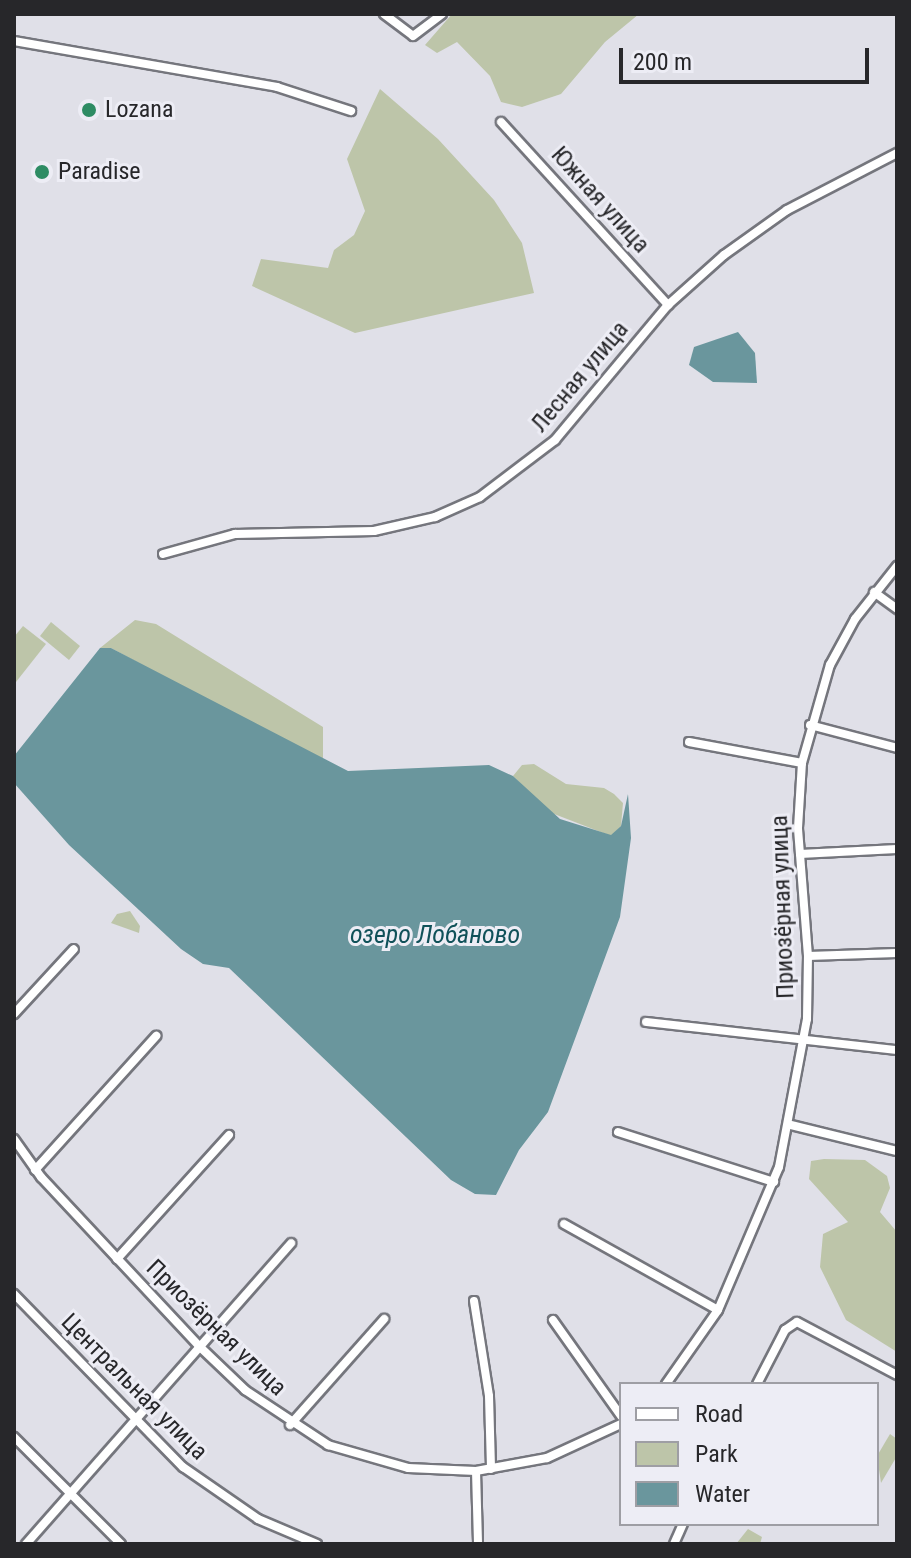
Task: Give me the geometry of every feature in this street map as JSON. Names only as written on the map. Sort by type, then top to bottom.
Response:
[{"type":"street","points":[[384,14],[413,36],[442,14]]},
{"type":"street","points":[[14,41],[277,87],[351,111]]},
{"type":"street","name":"Южная улица","points":[[501,122],[668,305]]},
{"type":"street","name":"Лесная улица","points":[[163,554],[235,534],[374,531],[435,517],[480,497],[555,440],[668,305],[724,255],[787,210],[897,149]]},
{"type":"street","name":"Приозёрная улица","points":[[667,1382],[718,1310],[774,1182],[791,1125],[804,1040],[808,956],[800,854],[802,763],[810,725],[830,665],[874,592],[897,566]]},
{"type":"street","points":[[874,592],[897,609]]},
{"type":"street","points":[[810,725],[897,748]]},
{"type":"street","points":[[689,742],[802,763]]},
{"type":"street","points":[[800,854],[897,849]]},
{"type":"street","points":[[14,1014],[74,949]]},
{"type":"street","points":[[808,956],[897,953]]},
{"type":"street","points":[[646,1022],[897,1050]]},
{"type":"street","points":[[35,1170],[156,1036]]},
{"type":"street","points":[[791,1125],[897,1151]]},
{"type":"street","points":[[618,1132],[774,1182]]},
{"type":"street","points":[[117,1259],[229,1135]]},
{"type":"street","name":"Приозёрная улица","points":[[14,1139],[35,1170],[199,1346],[290,1425],[336,1449],[376,1461],[426,1470],[476,1471],[547,1458],[619,1425]]},
{"type":"street","points":[[564,1224],[718,1310]]},
{"type":"street","points":[[26,1544],[291,1243]]},
{"type":"street","name":"Центральная улица","points":[[14,1294],[183,1467],[223,1497],[306,1542],[317,1544]]},
{"type":"street","points":[[474,1301],[489,1396],[491,1469]]},
{"type":"street","points":[[290,1425],[384,1319]]},
{"type":"street","points":[[553,1320],[619,1413]]},
{"type":"street","points":[[758,1382],[785,1330],[797,1322],[897,1375]]},
{"type":"street","points":[[14,1437],[121,1544]]},
{"type":"street","points":[[476,1471],[478,1544]]},
{"type":"green space","points":[[452,14],[639,14],[605,42],[561,94],[522,107],[501,102],[490,76],[457,42],[437,53],[425,45]]},
{"type":"green space","points":[[380,89],[438,139],[494,200],[522,243],[534,293],[355,333],[252,286],[261,259],[328,268],[334,250],[354,235],[365,211],[347,159]]},
{"type":"green space","points":[[135,620],[156,624],[323,727],[323,763],[111,648],[100,648]]},
{"type":"green space","points":[[51,622],[80,646],[69,660],[40,636]]},
{"type":"green space","points":[[23,626],[46,644],[16,682],[14,637]]},
{"type":"green space","points":[[534,764],[566,784],[604,788],[614,794],[623,803],[621,826],[611,836],[549,812],[513,776],[522,765]]},
{"type":"green space","points":[[130,911],[140,926],[139,933],[111,923],[117,914]]},
{"type":"green space","points":[[865,1160],[887,1176],[890,1188],[880,1212],[897,1232],[897,1352],[846,1320],[820,1267],[823,1234],[848,1222],[809,1179],[811,1161]]},
{"type":"green space","points":[[890,1434],[897,1439],[897,1456],[881,1483],[879,1470],[879,1453]]},
{"type":"green space","points":[[748,1529],[762,1537],[760,1544],[736,1544]]},
{"type":"water","points":[[738,332],[755,353],[757,383],[713,382],[689,365],[694,347]]},
{"type":"water","name":"озеро Лобаново","points":[[100,648],[111,648],[348,771],[489,765],[513,776],[560,819],[611,835],[621,826],[628,794],[631,838],[620,917],[548,1112],[519,1150],[496,1195],[475,1194],[451,1180],[229,968],[203,964],[181,949],[69,845],[14,783],[14,756]]},
{"type":"place","name":"Lozana","points":[[89,110]]},
{"type":"place","name":"Paradise","points":[[42,172]]}]
